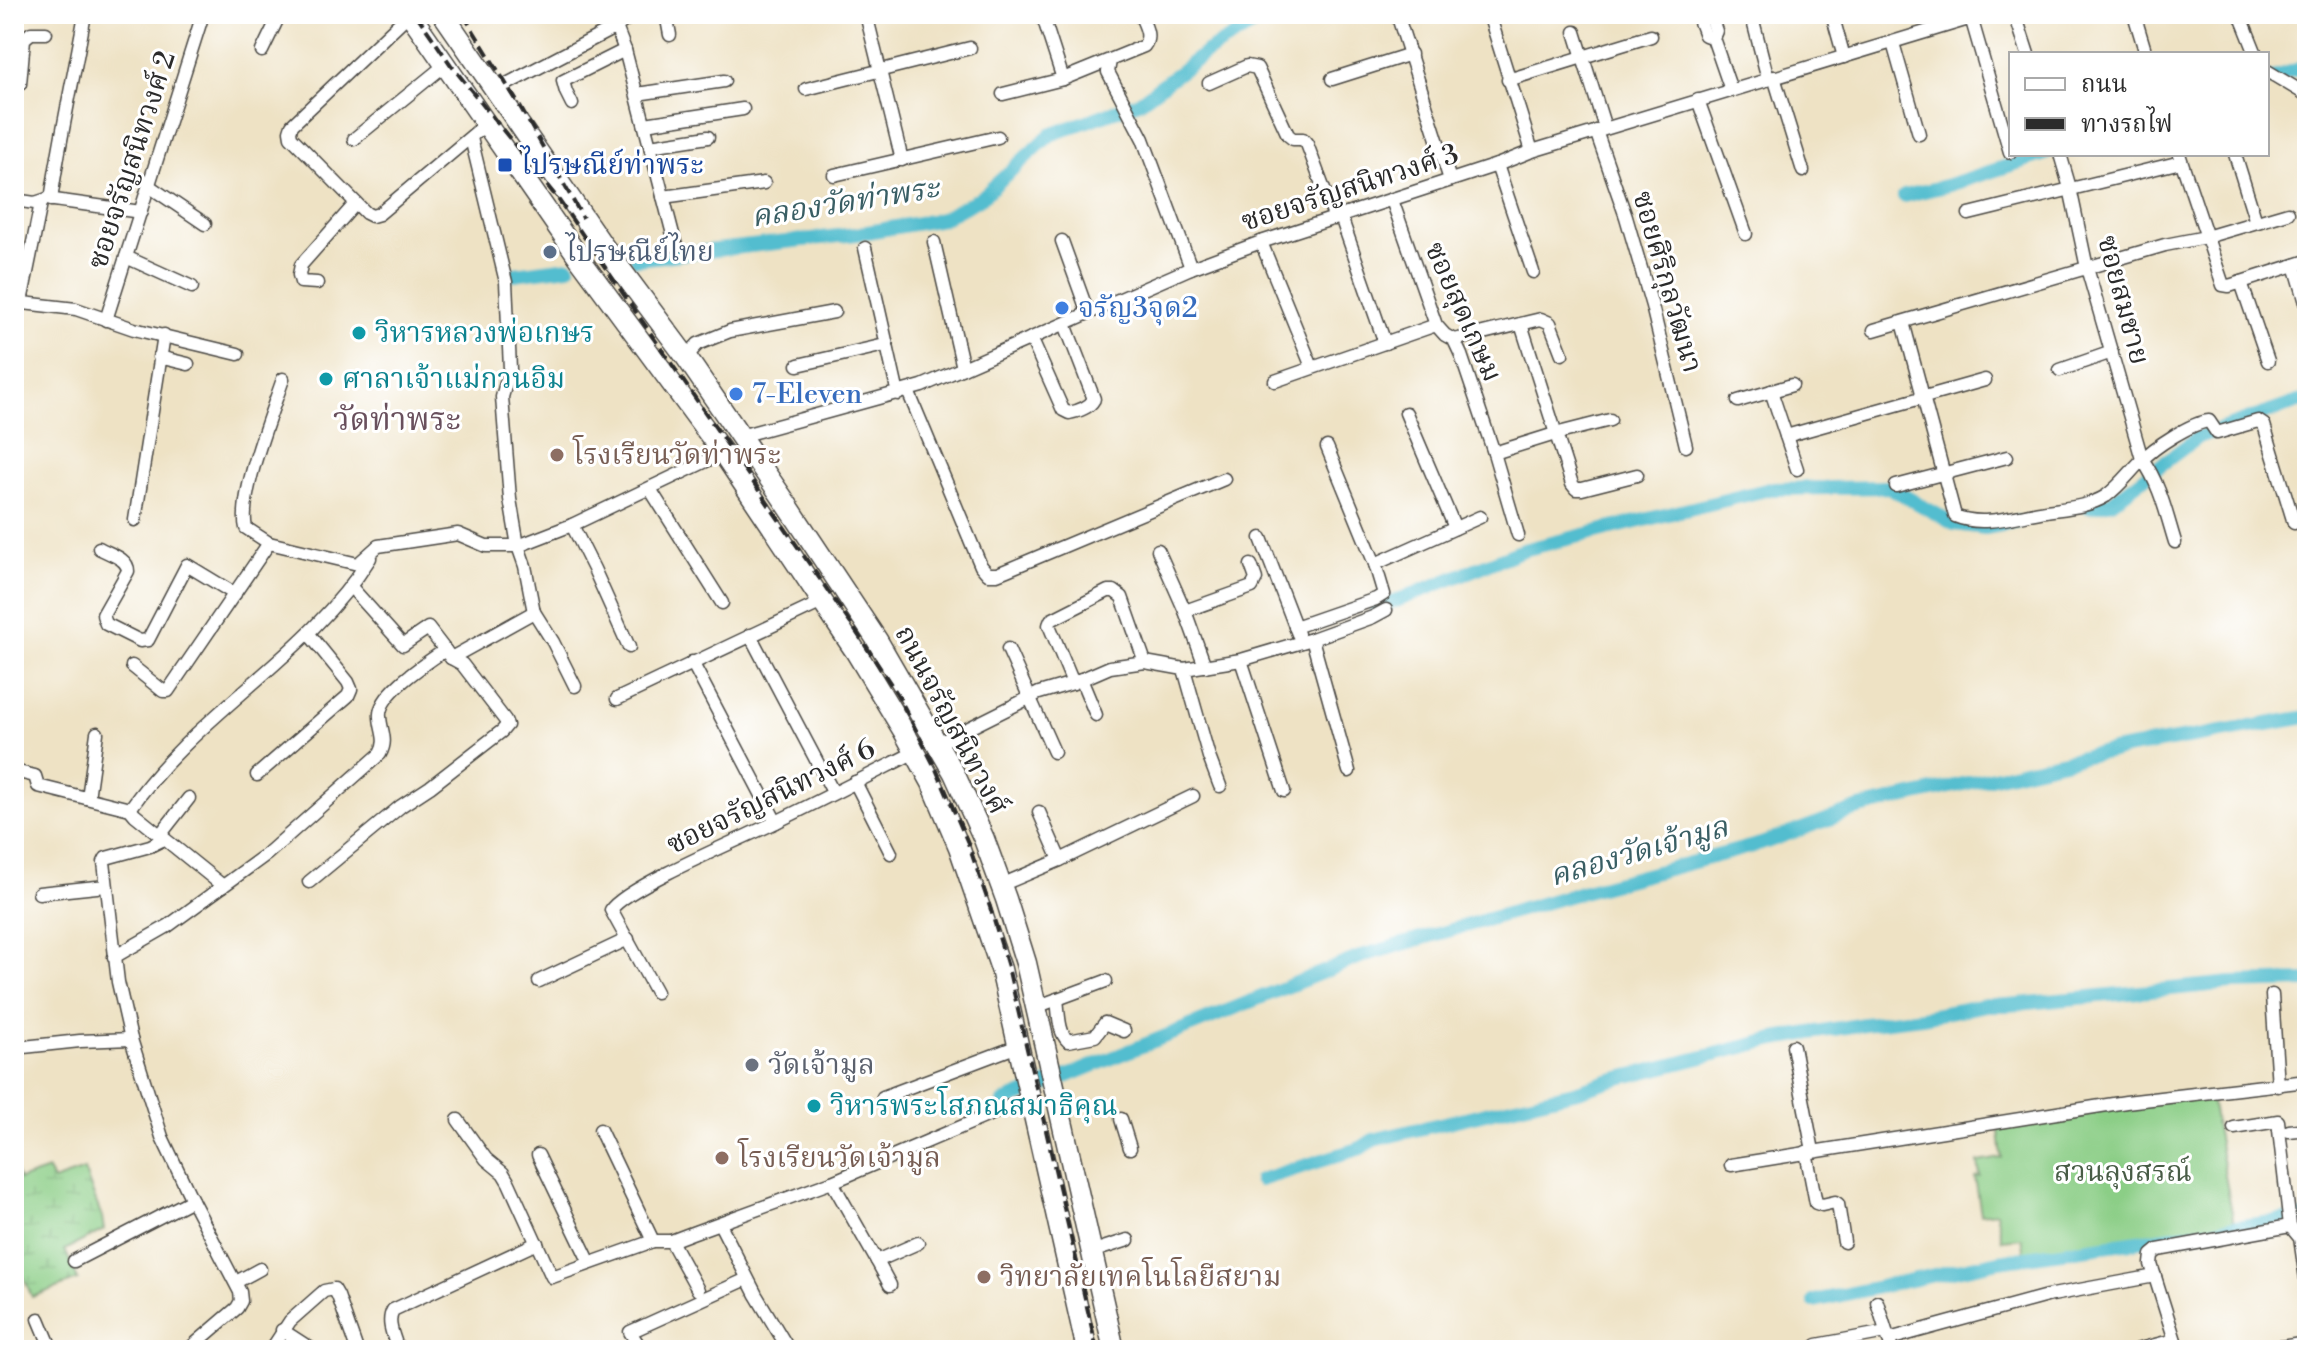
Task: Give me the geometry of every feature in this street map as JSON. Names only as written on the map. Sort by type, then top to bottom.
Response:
[{"type":"main road","name":"ถนนจรัญสนิทวงศ์","points":[[410,14],[580,259],[723,453],[863,664],[932,783],[977,894],[1001,969],[1087,1350]]},
{"type":"main road","name":"ถนนจรัญสนิทวงศ์","points":[[429,14],[592,250],[662,369]]},
{"type":"main road","name":"ถนนจรัญสนิทวงศ์","points":[[443,14],[601,243],[740,436],[877,640],[954,773],[984,839],[1026,963],[1114,1350]]},
{"type":"main road","name":"ถนนจรัญสนิทวงศ์","points":[[459,14],[622,254],[683,354]]},
{"type":"main road","points":[[977,894],[1001,885]]},
{"type":"main road","points":[[1071,1282],[1097,1276]]},
{"type":"street","points":[[85,14],[58,153],[17,302],[76,309],[106,320],[238,354]]},
{"type":"street","name":"ซอยจรัญสนิทวงศ์ 2","points":[[106,320],[203,14]]},
{"type":"street","points":[[262,51],[280,14]]},
{"type":"street","points":[[410,14],[292,125],[291,137],[296,145],[372,216],[379,214],[486,124]]},
{"type":"street","points":[[507,84],[616,27],[634,14]]},
{"type":"street","points":[[666,14],[670,35]]},
{"type":"street","points":[[866,14],[902,160]]},
{"type":"street","points":[[1042,14],[1063,79]]},
{"type":"street","points":[[1003,94],[1063,79],[1144,46],[1148,34],[1140,14]]},
{"type":"street","points":[[1397,14],[1450,180]]},
{"type":"street","points":[[1489,14],[1532,151]]},
{"type":"street","points":[[1697,14],[1705,35],[1713,38]]},
{"type":"street","points":[[1710,14],[1716,31],[1713,38],[1731,90]]},
{"type":"street","points":[[1832,14],[1844,57]]},
{"type":"street","name":"ซอยจรัญสนิทวงศ์ 3","points":[[740,436],[903,392],[1191,268],[1261,242],[1532,151],[1985,14]]},
{"type":"street","points":[[2015,14],[2027,52]]},
{"type":"street","points":[[2134,14],[2145,52]]},
{"type":"street","points":[[2240,14],[2255,52]]},
{"type":"street","points":[[1971,16],[2009,149]]},
{"type":"street","points":[[1753,21],[1803,171]]},
{"type":"street","points":[[616,27],[625,50],[676,246]]},
{"type":"street","name":"ซอยศิริกุลวัฒนา","points":[[1575,32],[1648,291],[1686,446]]},
{"type":"street","points":[[20,84],[18,53],[24,39],[28,34],[46,33]]},
{"type":"street","points":[[1508,80],[1651,36]]},
{"type":"street","points":[[1893,43],[1919,134]]},
{"type":"street","points":[[806,89],[970,48]]},
{"type":"street","points":[[572,104],[563,81],[625,50]]},
{"type":"street","points":[[1332,79],[1411,54]]},
{"type":"street","points":[[1110,61],[1108,72],[1143,139],[1191,268]]},
{"type":"street","points":[[354,139],[445,65]]},
{"type":"street","points":[[1209,83],[1247,66],[1257,68],[1288,135],[1293,139],[1303,139],[1307,144],[1385,343]]},
{"type":"street","points":[[2269,72],[2307,95]]},
{"type":"street","points":[[637,94],[724,81]]},
{"type":"street","points":[[1698,100],[1746,234]]},
{"type":"street","points":[[645,124],[743,109]]},
{"type":"street","points":[[650,146],[708,137]]},
{"type":"street","points":[[834,175],[998,137]]},
{"type":"street","points":[[471,138],[506,282],[510,369],[502,397],[508,486],[518,546],[534,612],[575,686]]},
{"type":"street","name":"ซอยสมชาย","points":[[2060,156],[2087,268],[2112,352],[2146,464],[2159,488],[2175,542]]},
{"type":"street","points":[[2236,156],[2256,222]]},
{"type":"street","points":[[1969,214],[2180,158],[2223,285],[2301,263],[2307,306]]},
{"type":"street","points":[[1497,165],[1533,272]]},
{"type":"street","points":[[663,197],[764,183]]},
{"type":"street","points":[[149,186],[205,224]]},
{"type":"street","points":[[14,200],[141,212]]},
{"type":"street","name":"ซอยสุดเกษม","points":[[1392,200],[1436,325],[1454,340],[1461,355],[1518,535]]},
{"type":"street","points":[[317,283],[301,282],[301,265],[356,203]]},
{"type":"street","points":[[1874,330],[2165,245],[2206,237],[2288,213]]},
{"type":"street","points":[[1062,241],[1088,313]]},
{"type":"street","points":[[934,242],[963,368]]},
{"type":"street","points":[[1261,242],[1312,367]]},
{"type":"street","points":[[865,248],[885,345],[981,566],[988,574],[997,574],[1224,479]]},
{"type":"street","points":[[126,257],[192,287]]},
{"type":"street","points":[[2241,282],[2268,361]]},
{"type":"street","points":[[683,354],[730,331],[834,312]]},
{"type":"street","points":[[1454,340],[1541,319],[1547,320],[1562,354]]},
{"type":"street","points":[[1903,322],[1955,516],[1971,520],[2005,520],[2096,501],[2146,464],[2159,446],[2206,420],[2217,433],[2258,421],[2264,425],[2294,523]]},
{"type":"street","points":[[1031,338],[1063,410],[1076,412],[1091,405],[1094,399],[1065,324]]},
{"type":"street","points":[[1521,324],[1572,484],[1576,489],[1637,475]]},
{"type":"street","points":[[1275,381],[1436,325]]},
{"type":"street","points":[[135,520],[164,335]]},
{"type":"street","points":[[798,365],[885,345]]},
{"type":"street","points":[[2060,370],[2112,352]]},
{"type":"street","points":[[159,357],[188,364]]},
{"type":"street","points":[[283,379],[257,456],[243,513],[246,528],[269,543],[358,564],[378,546],[458,534],[486,546],[518,546],[572,525],[723,453]]},
{"type":"street","points":[[1786,436],[1985,380]]},
{"type":"street","points":[[1738,401],[1792,385]]},
{"type":"street","points":[[1771,391],[1797,469]]},
{"type":"street","points":[[1406,413],[1455,528]]},
{"type":"street","points":[[1494,453],[1610,420]]},
{"type":"street","points":[[1295,627],[1384,594],[1375,564],[1327,447]]},
{"type":"street","points":[[1896,486],[2007,457]]},
{"type":"street","points":[[650,489],[722,603]]},
{"type":"street","points":[[1375,564],[1480,517]]},
{"type":"street","points":[[572,525],[629,647]]},
{"type":"street","points":[[1261,538],[1295,627],[1306,640],[1349,771]]},
{"type":"street","points":[[132,666],[163,691],[168,691],[269,543]]},
{"type":"street","points":[[130,809],[148,783],[196,733],[309,634],[351,587],[378,546]]},
{"type":"street","points":[[99,548],[128,565],[128,571],[103,615],[104,620],[106,624],[140,641],[148,640],[187,565],[235,594]]},
{"type":"street","points":[[1158,550],[1205,666]]},
{"type":"street","points":[[1185,611],[1248,590],[1256,579],[1251,565]]},
{"type":"street","points":[[309,882],[507,725],[462,664],[448,654],[428,628],[403,645],[351,587]]},
{"type":"street","points":[[1096,715],[1049,625],[1051,620],[1108,591],[1114,591],[1122,597],[1145,662]]},
{"type":"street","points":[[617,699],[822,602]]},
{"type":"street","points":[[937,744],[1030,698],[1110,667],[1145,662],[1184,669],[1241,660],[1386,610]]},
{"type":"street","points":[[114,957],[168,926],[289,836],[380,754],[385,736],[380,708],[414,672],[534,612]]},
{"type":"street","points":[[257,775],[348,696],[351,689],[309,634]]},
{"type":"street","points":[[750,635],[833,792]]},
{"type":"street","points":[[1008,649],[1054,752]]},
{"type":"street","points":[[1241,660],[1284,791]]},
{"type":"street","points":[[692,662],[776,822]]},
{"type":"street","points":[[1184,669],[1220,786]]},
{"type":"street","points":[[88,798],[97,733]]},
{"type":"street","name":"ซอยจรัญสนิทวงศ์ 6","points":[[628,939],[611,910],[615,903],[647,884],[915,752]]},
{"type":"street","points":[[14,771],[35,776],[38,786],[130,809],[223,886]]},
{"type":"street","points":[[855,782],[891,853]]},
{"type":"street","points":[[1001,885],[1193,796]]},
{"type":"street","points":[[188,1350],[237,1308],[241,1301],[240,1292],[162,1137],[131,1039],[114,957],[104,862],[106,858],[150,846],[162,837],[189,798]]},
{"type":"street","points":[[1039,812],[1060,860]]},
{"type":"street","points":[[39,893],[106,886]]},
{"type":"street","points":[[539,981],[628,939],[656,992]]},
{"type":"street","points":[[1036,1007],[1106,981]]},
{"type":"street","points":[[2272,995],[2278,1086]]},
{"type":"street","points":[[1057,999],[1061,1030],[1068,1041],[1095,1036],[1105,1023],[1124,1031]]},
{"type":"street","points":[[14,1048],[131,1039]]},
{"type":"street","points":[[883,1097],[1018,1046]]},
{"type":"street","points":[[1793,1046],[1816,1203],[1838,1204],[1844,1242]]},
{"type":"street","points":[[1731,1165],[2126,1102],[2307,1081]]},
{"type":"street","points":[[458,1120],[486,1159],[503,1173],[509,1183],[552,1277],[653,1241],[671,1241],[832,1182],[1029,1093]]},
{"type":"street","points":[[1121,1119],[1130,1148]]},
{"type":"street","points":[[2234,1128],[2278,1121],[2289,1220],[2300,1238],[2307,1286]]},
{"type":"street","points":[[2289,1131],[2307,1129]]},
{"type":"street","points":[[600,1130],[653,1241]]},
{"type":"street","points":[[538,1155],[590,1263]]},
{"type":"street","points":[[832,1182],[890,1285]]},
{"type":"street","points":[[74,1261],[192,1200]]},
{"type":"street","points":[[2136,1350],[2176,1345],[2151,1264],[2152,1255],[2158,1250],[2289,1220]]},
{"type":"street","points":[[720,1224],[747,1279],[789,1350]]},
{"type":"street","points":[[1091,1252],[1128,1240]]},
{"type":"street","points":[[671,1241],[698,1290]]},
{"type":"street","points":[[398,1350],[390,1324],[393,1310],[537,1243]]},
{"type":"street","points":[[877,1261],[918,1243]]},
{"type":"street","points":[[236,1282],[260,1269]]},
{"type":"street","points":[[1813,1350],[1817,1345],[1889,1340],[2047,1296],[2155,1276]]},
{"type":"street","points":[[642,1350],[630,1332],[747,1279]]},
{"type":"street","points":[[271,1350],[282,1330],[324,1291],[334,1289],[357,1350]]},
{"type":"street","points":[[1877,1302],[1889,1340]]},
{"type":"street","points":[[39,1319],[52,1350]]},
{"type":"street","points":[[282,1330],[313,1350]]},
{"type":"street","points":[[2261,1350],[2307,1343]]},
{"type":"green space","name":"สวนลุงสรณ์","points":[[2210,1094],[2234,1224],[2025,1254],[2022,1238],[2002,1240],[1996,1212],[1981,1214],[1975,1177],[1980,1176],[1978,1162],[2002,1158],[1998,1123]]},
{"type":"green space","points":[[14,1167],[19,1180],[48,1170],[53,1181],[84,1170],[104,1230],[65,1250],[78,1280],[32,1297],[19,1266],[14,1268]]},
{"type":"waterway","name":"คลองวัดท่าพระ","points":[[637,259],[856,234],[942,219],[982,197],[1050,135],[1139,102],[1208,51],[1255,24],[1292,14]]},
{"type":"waterway","points":[[2269,79],[2307,66]]},
{"type":"waterway","points":[[1904,196],[2039,156]]},
{"type":"waterway","name":"คลองวัดท่าพระ","points":[[514,274],[569,267]]},
{"type":"waterway","points":[[2089,507],[2112,502],[2198,437],[2307,399]]},
{"type":"waterway","points":[[1376,609],[1523,550],[1770,489],[1889,487],[1954,524],[1985,528],[2017,522]]},
{"type":"waterway","name":"คลองวัดเจ้ามูล","points":[[1004,1102],[1365,955],[1761,844],[1859,808],[2090,755],[2307,717]]},
{"type":"waterway","points":[[1260,1180],[1361,1148],[1373,1140],[1578,1091],[1775,1039],[1986,1005],[2231,983],[2307,981]]},
{"type":"waterway","points":[[1814,1301],[1999,1261],[2307,1217]]},
{"type":"railway","points":[[416,14],[451,65],[558,199],[855,630],[898,695],[936,769],[968,843],[1008,967],[1097,1350]]},
{"type":"railway","points":[[463,14],[583,218]]},
{"type":"place","name":"ไปรษณีย์ท่าพระ","points":[[505,165]]},
{"type":"place","name":"ไปรษณีย์ไทย","points":[[550,252]]},
{"type":"place","name":"จรัญ3จุด2","points":[[1062,308]]},
{"type":"place","name":"วิหารหลวงพ่อเกษร","points":[[359,333]]},
{"type":"place","name":"ศาลาเจ้าแม่กวนอิม","points":[[326,379]]},
{"type":"place","name":"7-Eleven","points":[[736,394]]},
{"type":"place","name":"โรงเรียนวัดท่าพระ","points":[[557,455]]},
{"type":"place","name":"วัดเจ้ามูล","points":[[752,1065]]},
{"type":"place","name":"วิหารพระโสภณสมาธิคุณ","points":[[814,1106]]},
{"type":"place","name":"โรงเรียนวัดเจ้ามูล","points":[[722,1158]]},
{"type":"place","name":"วิทยาลัยเทคโนโลยีสยาม","points":[[984,1277]]},
{"type":"district","name":"วัดท่าพระ","points":[[397,420]]}]
